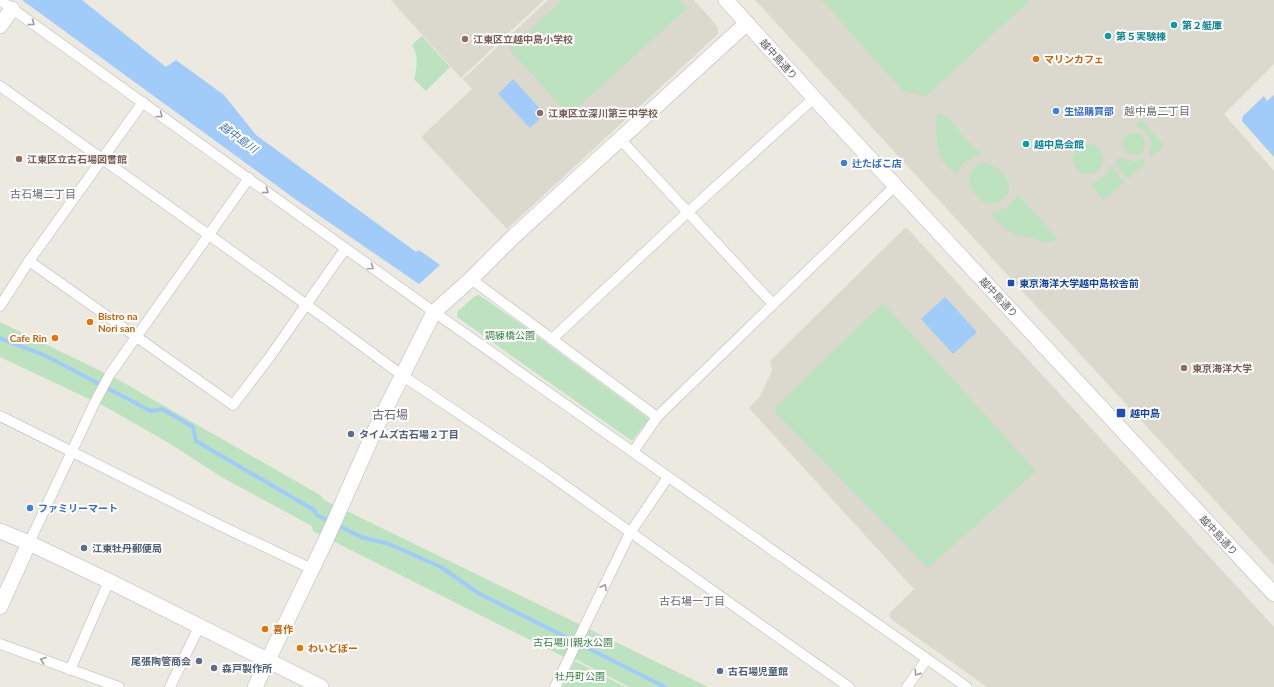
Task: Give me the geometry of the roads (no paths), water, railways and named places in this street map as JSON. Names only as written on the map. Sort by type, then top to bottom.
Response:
[{"type":"street","name":"越中島通り","points":[[726,0],[895,186],[1274,594]]},
{"type":"street","points":[[0,26],[6,4],[249,178],[345,249],[967,687]]},
{"type":"street","points":[[255,687],[326,540],[374,432],[434,312],[471,279],[511,239],[747,23]]},
{"type":"street","points":[[0,86],[403,376],[543,470],[849,687]]},
{"type":"street","points":[[552,339],[688,212],[814,98]]},
{"type":"street","points":[[0,306],[29,261],[143,102]]},
{"type":"street","points":[[620,139],[773,304]]},
{"type":"street","points":[[0,607],[95,402],[110,374],[249,178]]},
{"type":"street","points":[[633,452],[657,417],[895,186]]},
{"type":"street","points":[[29,261],[233,405],[269,358],[345,249]]},
{"type":"street","points":[[471,279],[657,417]]},
{"type":"street","points":[[0,416],[217,524],[312,569]]},
{"type":"street","points":[[555,687],[630,533],[668,477]]},
{"type":"street","points":[[0,531],[29,543],[108,581],[320,687]]},
{"type":"street","points":[[70,670],[108,581]]},
{"type":"street","points":[[170,687],[199,627]]},
{"type":"street","points":[[0,644],[119,687]]},
{"type":"street","points":[[907,687],[927,659]]},
{"type":"water","name":"越中島川","points":[[22,0],[82,0],[166,67],[176,60],[224,95],[256,135],[416,252],[419,250],[440,265],[419,284],[295,199]]},
{"type":"water","points":[[513,79],[545,114],[530,128],[498,94]]},
{"type":"water","points":[[1274,95],[1274,157],[1242,121],[1243,116],[1264,96],[1267,101]]},
{"type":"water","points":[[945,297],[977,332],[953,354],[921,319]]},
{"type":"waterway","points":[[0,338],[44,355],[151,411],[162,409],[193,427],[196,441],[314,510],[317,515],[330,522]]},
{"type":"waterway","points":[[337,525],[361,537],[389,544],[441,567],[478,593],[665,687]]},
{"type":"place","name":"第２艇庫","points":[[1174,25]]},
{"type":"place","name":"第５実験棟","points":[[1108,36]]},
{"type":"place","name":"江東区立越中島小学校","points":[[465,39]]},
{"type":"place","name":"マリンカフェ","points":[[1036,59]]},
{"type":"place","name":"生協購買部","points":[[1056,111]]},
{"type":"place","name":"江東区立深川第三中学校","points":[[540,113]]},
{"type":"place","name":"越中島会館","points":[[1026,144]]},
{"type":"place","name":"江東区立古石場図書館","points":[[19,159]]},
{"type":"place","name":"辻たばこ店","points":[[844,163]]},
{"type":"place","name":"東京海洋大学越中島校舎前","points":[[1011,283]]},
{"type":"place","name":"Bistro na Nori san","points":[[90,322]]},
{"type":"place","name":"Cafe Rin","points":[[55,338]]},
{"type":"place","name":"東京海洋大学","points":[[1184,368]]},
{"type":"place","name":"越中島","points":[[1121,413]]},
{"type":"place","name":"タイムズ古石場２丁目","points":[[351,434]]},
{"type":"place","name":"ファミリーマート","points":[[30,508]]},
{"type":"place","name":"江東牡丹郵便局","points":[[84,548]]},
{"type":"place","name":"喜作","points":[[265,629]]},
{"type":"place","name":"わいどぼー","points":[[300,648]]},
{"type":"place","name":"尾張陶管商会","points":[[199,661]]},
{"type":"place","name":"森戸製作所","points":[[214,668]]},
{"type":"place","name":"古石場児童館","points":[[720,671]]},
{"type":"district","name":"越中島二丁目","points":[[1157,110]]},
{"type":"district","name":"古石場二丁目","points":[[43,193]]},
{"type":"district","name":"古石場","points":[[390,414]]},
{"type":"district","name":"古石場一丁目","points":[[692,600]]},
{"type":"park label","name":"調練橋公園","points":[[510,335]]},
{"type":"park label","name":"古石場川親水公園","points":[[573,642]]},
{"type":"park label","name":"牡丹町公園","points":[[580,676]]}]
